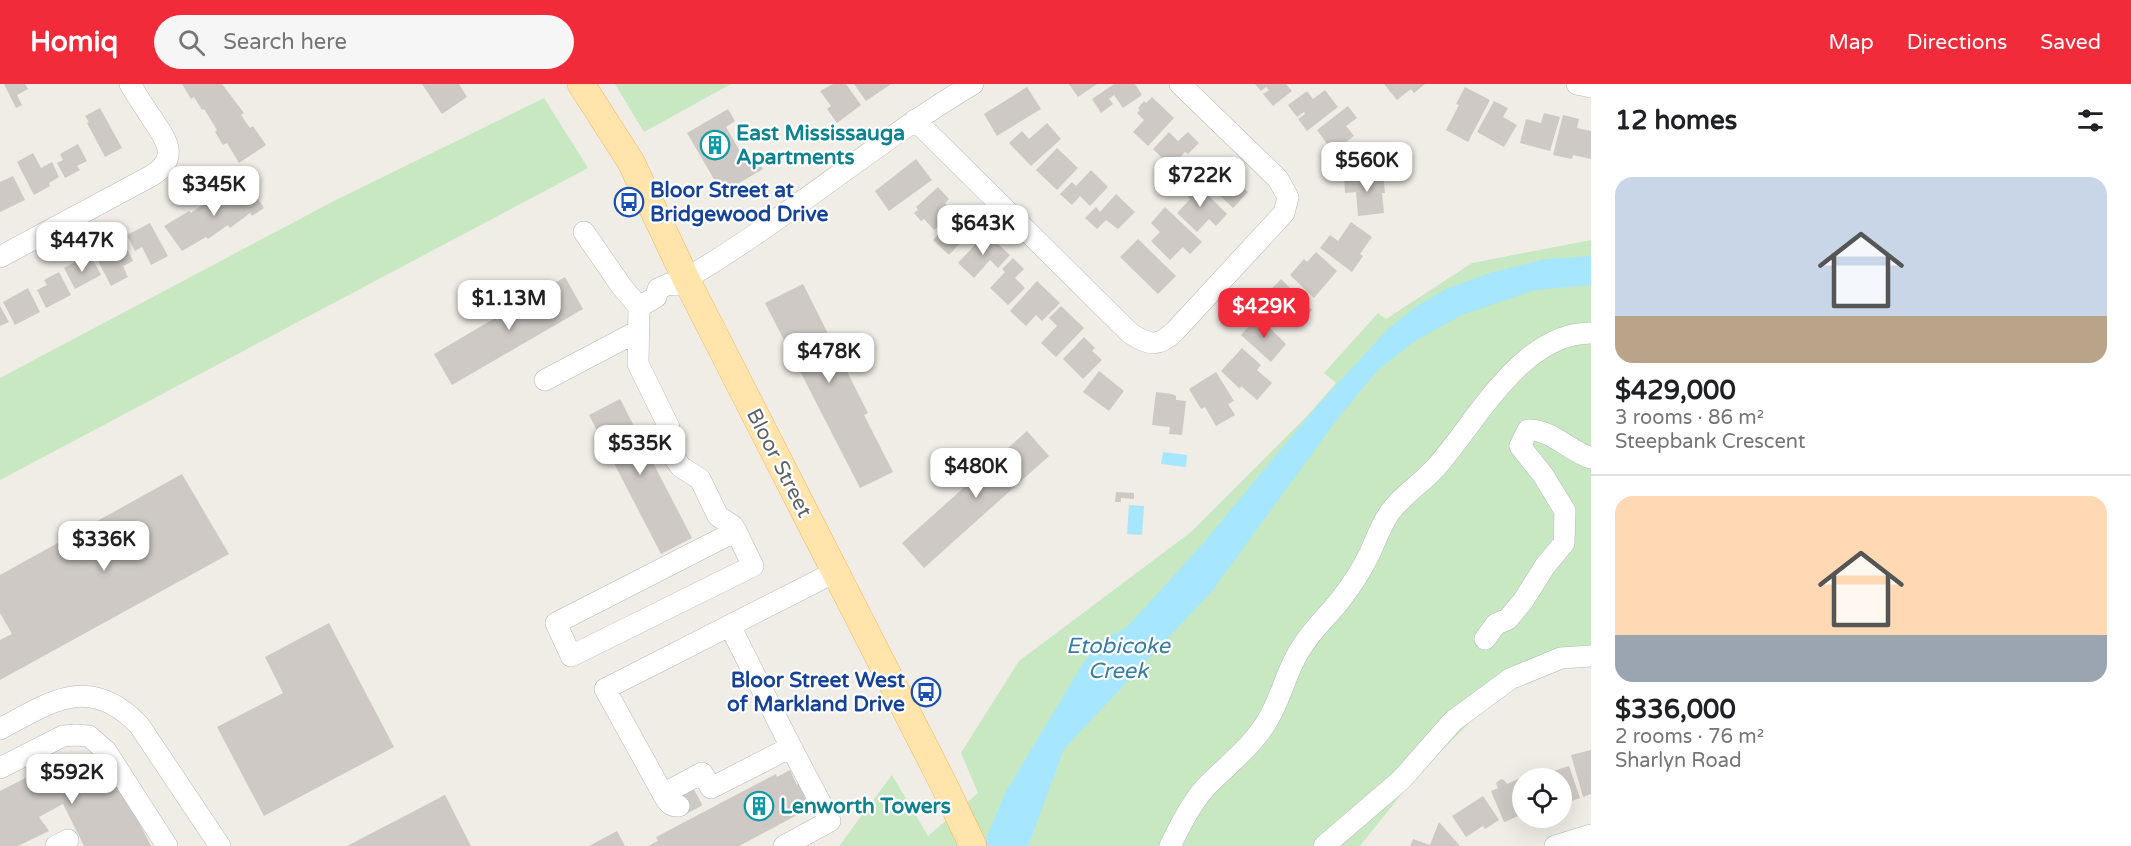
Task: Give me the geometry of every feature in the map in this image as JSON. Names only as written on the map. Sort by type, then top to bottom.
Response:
[{"type":"main road","name":"Bloor Street","points":[[581,84],[631,162],[681,282],[835,573],[973,846]]},
{"type":"street","points":[[0,257],[151,176],[163,166],[168,158],[167,143],[130,84]]},
{"type":"street","points":[[735,531],[556,623],[571,656],[753,566],[733,526],[718,516],[700,479],[681,467],[668,449],[669,427],[638,364],[638,331],[647,302],[658,289],[681,282],[725,255],[915,120],[973,84]]},
{"type":"street","points":[[915,120],[1130,333],[1152,344],[1165,340],[1175,331],[1284,213],[1288,197],[1278,179],[1180,84]]},
{"type":"street","points":[[1577,84],[1591,87]]},
{"type":"street","points":[[584,232],[647,302]]},
{"type":"street","points":[[545,380],[638,331]]},
{"type":"street","points":[[1170,846],[1189,810],[1204,789],[1243,752],[1264,727],[1272,714],[1300,648],[1352,583],[1396,504],[1438,465],[1510,375],[1525,360],[1546,346],[1571,335],[1591,333]]},
{"type":"street","points":[[1485,639],[1496,624],[1508,619],[1516,610],[1545,566],[1564,543],[1565,511],[1543,475],[1520,446],[1528,430],[1538,429],[1579,454],[1591,458]]},
{"type":"street","points":[[791,747],[707,790],[702,773],[671,800],[605,689],[835,573]]},
{"type":"street","points":[[730,626],[830,821],[784,846]]},
{"type":"street","points":[[1324,846],[1401,780],[1453,721],[1510,679],[1561,658],[1591,656]]},
{"type":"street","points":[[0,729],[57,699],[77,696],[111,703],[133,718],[144,732],[220,846]]},
{"type":"street","points":[[0,768],[63,736],[89,736],[106,751],[167,846]]},
{"type":"street","points":[[1555,846],[1591,836]]},
{"type":"green space","points":[[615,84],[731,84],[644,132]]},
{"type":"green space","points":[[544,98],[588,168],[0,480],[0,378],[332,202]]},
{"type":"green space","points":[[1591,240],[1591,663],[1577,663],[1505,688],[1416,776],[1360,846],[839,846],[892,775],[928,836],[978,793],[961,753],[1019,661],[1191,532],[1308,415],[1336,383],[1324,373],[1378,313],[1386,319],[1472,263]]},
{"type":"water","name":"Etobicoke Creek","points":[[1591,256],[1591,285],[1535,290],[1462,315],[1415,341],[1378,370],[1338,418],[1212,591],[1064,749],[1028,846],[983,846],[1005,793],[1085,660],[1108,637],[1126,628],[1200,547],[1316,407],[1388,329],[1418,305],[1448,288],[1490,273],[1546,259]]},
{"type":"water","points":[[1163,452],[1187,455],[1186,467],[1161,464]]},
{"type":"water","points":[[1129,505],[1144,506],[1142,535],[1127,534]]},
{"type":"building","points":[[4,84],[25,84],[28,89],[17,95],[22,105],[16,108]]},
{"type":"building","points":[[182,84],[222,84],[244,113],[241,115],[250,128],[253,126],[266,145],[239,163],[227,143],[223,145],[204,109],[202,110],[194,97],[191,99]]},
{"type":"building","points":[[422,84],[459,84],[467,97],[442,114]]},
{"type":"building","points":[[833,84],[846,84],[861,105],[837,123],[827,109],[831,106],[820,91]]},
{"type":"building","points":[[854,84],[891,84],[866,101]]},
{"type":"building","points":[[1069,84],[1097,84],[1078,97]]},
{"type":"building","points":[[1114,84],[1135,84],[1142,95],[1123,108],[1114,95],[1109,99],[1113,104],[1101,113],[1092,99]]},
{"type":"building","points":[[1255,84],[1286,84],[1292,91],[1273,106],[1263,94],[1269,90],[1266,87],[1261,91]]},
{"type":"building","points":[[1384,84],[1425,84],[1414,93],[1411,89],[1397,100]]},
{"type":"building","points":[[1027,87],[1041,109],[997,136],[984,114]]},
{"type":"building","points":[[1465,87],[1490,100],[1468,142],[1446,130]]},
{"type":"building","points":[[1325,90],[1338,107],[1307,131],[1298,119],[1305,114],[1304,112],[1297,117],[1288,105],[1307,91],[1313,99]]},
{"type":"building","points":[[1152,97],[1174,118],[1148,146],[1133,132],[1144,120],[1137,113],[1140,110],[1138,108]]},
{"type":"building","points":[[1494,101],[1508,108],[1503,117],[1517,125],[1504,147],[1477,132]]},
{"type":"building","points":[[1348,106],[1357,118],[1346,126],[1354,136],[1335,150],[1331,144],[1328,145],[1317,130]]},
{"type":"building","points":[[100,108],[122,148],[105,157],[85,116]]},
{"type":"building","name":"East Mississauga Apartments","points":[[728,109],[735,121],[726,127],[746,162],[756,157],[763,169],[722,193],[687,133]]},
{"type":"building","points":[[1544,113],[1560,117],[1550,151],[1520,143],[1526,119],[1541,123]]},
{"type":"building","points":[[1563,115],[1579,119],[1577,128],[1591,131],[1591,159],[1573,155],[1572,159],[1553,155]]},
{"type":"building","points":[[1047,123],[1061,139],[1031,166],[1009,143],[1022,131],[1029,139]]},
{"type":"building","points":[[1169,132],[1178,141],[1188,132],[1199,143],[1188,154],[1185,152],[1171,167],[1153,149]]},
{"type":"building","points":[[78,144],[87,161],[77,166],[80,170],[65,178],[57,163],[63,160],[60,154]]},
{"type":"building","points":[[1057,148],[1078,168],[1057,190],[1036,170]]},
{"type":"building","points":[[33,153],[41,168],[52,162],[59,177],[49,183],[50,186],[34,195],[17,162]]},
{"type":"building","points":[[1212,158],[1248,192],[1233,208],[1197,174]]},
{"type":"building","points":[[916,159],[932,180],[889,211],[875,191]]},
{"type":"building","points":[[1091,170],[1108,187],[1090,206],[1080,196],[1072,205],[1060,194],[1072,182],[1076,186]]},
{"type":"building","points":[[1383,173],[1384,213],[1358,216],[1356,192],[1345,193],[1344,177]]},
{"type":"building","points":[[13,176],[25,200],[0,212],[0,182]]},
{"type":"building","points":[[1192,179],[1227,214],[1216,226],[1209,219],[1197,232],[1177,213],[1190,199],[1181,190]]},
{"type":"building","points":[[247,182],[264,208],[252,216],[250,213],[230,228],[228,225],[208,239],[206,237],[182,251],[164,226],[189,211],[191,213],[211,199],[213,202],[233,187],[235,190]]},
{"type":"building","points":[[938,187],[949,199],[945,203],[953,213],[934,230],[924,219],[921,221],[914,213],[918,210],[916,207]]},
{"type":"building","points":[[1116,194],[1135,212],[1118,229],[1106,220],[1097,229],[1085,218],[1096,207],[1100,212]]},
{"type":"building","points":[[1165,207],[1202,242],[1190,254],[1183,247],[1170,260],[1151,241],[1160,232],[1151,223]]},
{"type":"building","points":[[960,211],[983,233],[972,245],[965,238],[949,255],[933,240]]},
{"type":"building","points":[[1351,222],[1372,237],[1360,254],[1363,256],[1352,272],[1320,248],[1330,235],[1338,241]]},
{"type":"building","points":[[150,223],[168,256],[151,265],[142,247],[135,251],[127,235]]},
{"type":"building","points":[[986,233],[1010,255],[998,268],[990,260],[974,278],[958,263]]},
{"type":"building","points":[[1138,239],[1176,276],[1158,294],[1120,257]]},
{"type":"building","points":[[123,241],[133,261],[123,266],[128,277],[111,286],[94,253],[111,244],[112,247]]},
{"type":"building","points":[[1316,252],[1337,271],[1314,298],[1290,275],[1304,259],[1307,262]]},
{"type":"building","points":[[92,258],[101,275],[75,289],[64,268],[79,260],[81,264]]},
{"type":"building","points":[[1013,258],[1024,269],[1015,278],[1025,288],[1008,305],[990,288],[1005,272],[1002,269]]},
{"type":"building","points":[[59,272],[71,295],[46,308],[37,290],[47,285],[44,280]]},
{"type":"building","points":[[565,277],[583,309],[452,385],[434,354]]},
{"type":"building","points":[[1281,279],[1312,310],[1296,327],[1281,313],[1277,317],[1260,301]]},
{"type":"building","points":[[1037,281],[1060,303],[1042,321],[1036,315],[1026,326],[1010,311]]},
{"type":"building","points":[[803,284],[868,413],[864,415],[893,472],[860,488],[765,303]]},
{"type":"building","points":[[28,288],[40,312],[15,325],[3,302]]},
{"type":"building","points":[[0,306],[9,322],[0,326]]},
{"type":"building","points":[[1061,306],[1084,328],[1056,357],[1041,343],[1057,326],[1049,318]]},
{"type":"building","points":[[1258,316],[1286,344],[1271,362],[1241,335]]},
{"type":"building","points":[[1084,337],[1095,348],[1092,351],[1102,360],[1083,379],[1063,359]]},
{"type":"building","points":[[1242,348],[1261,365],[1257,370],[1272,383],[1257,400],[1241,386],[1240,389],[1221,371]]},
{"type":"building","points":[[1099,371],[1124,391],[1109,411],[1083,392]]},
{"type":"building","points":[[1216,372],[1234,401],[1228,404],[1235,415],[1216,426],[1205,407],[1201,409],[1189,389]]},
{"type":"building","points":[[1156,392],[1172,394],[1176,396],[1176,400],[1186,401],[1182,435],[1169,434],[1170,427],[1152,425]]},
{"type":"building","points":[[620,399],[692,538],[661,554],[589,415]]},
{"type":"building","points":[[1027,431],[1049,456],[924,568],[902,543]]},
{"type":"building","points":[[182,474],[229,554],[0,680],[0,640],[12,634],[0,613],[0,575]]},
{"type":"building","points":[[1116,492],[1134,493],[1134,499],[1121,498],[1121,502],[1115,502]]},
{"type":"building","points":[[329,623],[394,747],[264,816],[217,727],[283,693],[265,657]]},
{"type":"building","points":[[102,749],[151,846],[84,846],[63,804],[39,817],[49,831],[18,846],[0,846],[0,791],[47,767],[50,774]]},
{"type":"building","points":[[1591,750],[1591,794],[1583,797],[1571,755]]},
{"type":"building","name":"Lenworth Towers","points":[[790,770],[797,785],[801,783],[811,803],[797,810],[799,814],[739,846],[648,846],[658,841],[656,837],[776,774],[777,777]]},
{"type":"building","points":[[1572,775],[1580,798],[1572,801]]},
{"type":"building","points":[[1501,779],[1507,784],[1512,782],[1512,819],[1504,822],[1491,791],[1498,788],[1496,783]]},
{"type":"building","points":[[445,795],[471,846],[347,846]]},
{"type":"building","points":[[1483,796],[1499,820],[1485,829],[1483,826],[1466,837],[1452,816]]},
{"type":"building","points":[[1439,822],[1460,846],[1410,846],[1413,839],[1430,845]]},
{"type":"building","points":[[617,831],[625,846],[589,846]]},
{"type":"tunnel","points":[[679,806],[703,793]]},
{"type":"place","name":"East Mississauga Apartments","points":[[715,145]]},
{"type":"place","name":"Bloor Street at Bridgewood Drive","points":[[629,202]]},
{"type":"place","name":"Bloor Street West of Markland Drive","points":[[926,692]]},
{"type":"place","name":"Lenworth Towers","points":[[759,806]]}]
